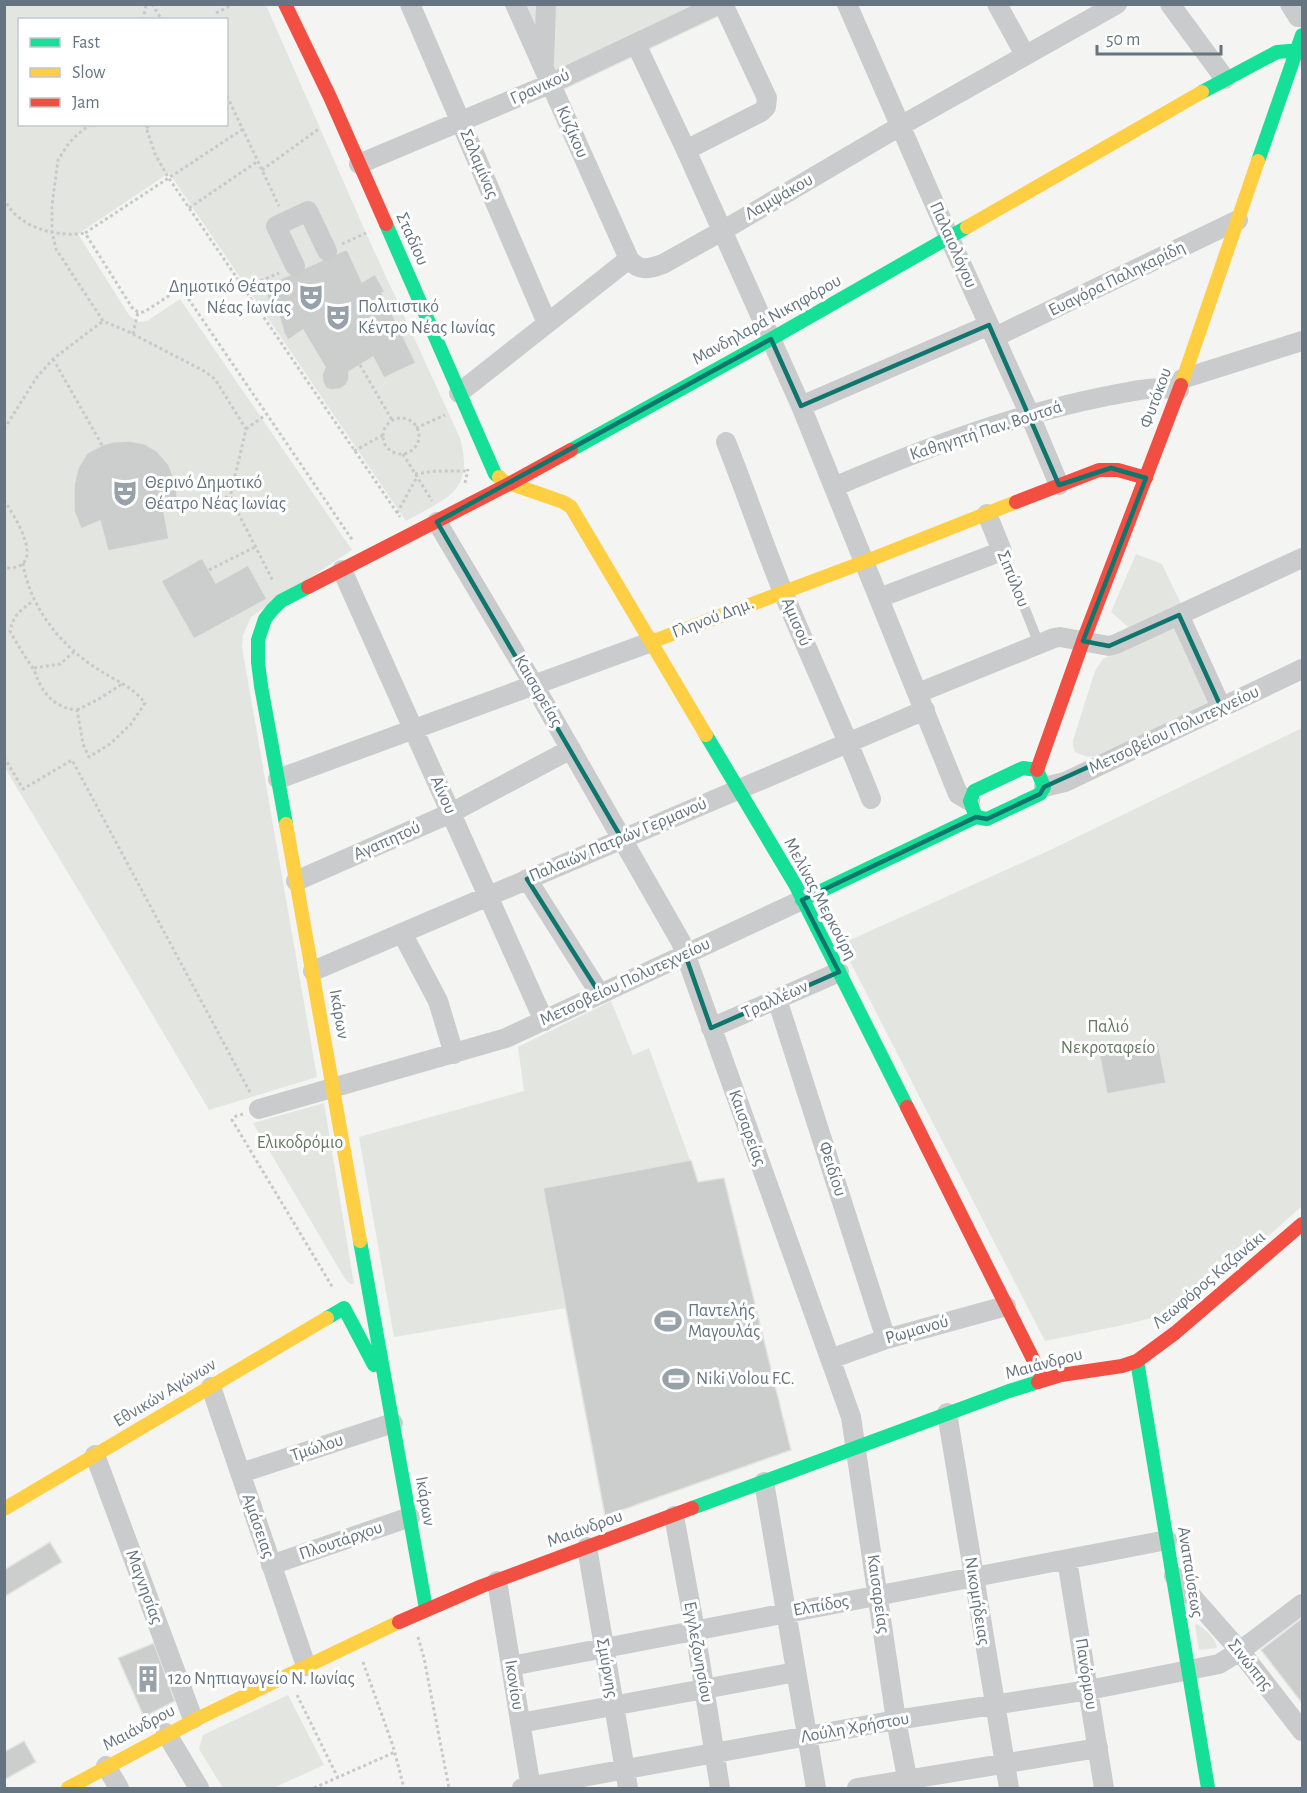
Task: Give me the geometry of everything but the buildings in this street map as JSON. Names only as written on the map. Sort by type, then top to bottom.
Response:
[{"type":"street","name":"Σταδίου","points":[[285,4],[330,97],[359,164],[456,402],[495,474],[509,484]]},
{"type":"street","name":"Σαλαμίνας","points":[[410,4],[547,323]]},
{"type":"street","name":"Κυζίκου","points":[[515,4],[629,259]]},
{"type":"street","points":[[546,4],[549,78]]},
{"type":"street","name":"Γρανικού","points":[[359,164],[461,121],[549,78],[636,44],[721,4]]},
{"type":"street","points":[[686,150],[761,112],[766,107],[767,98],[721,4]]},
{"type":"street","name":"Παλαιολόγου","points":[[847,4],[1059,485]]},
{"type":"street","points":[[997,4],[1025,56]]},
{"type":"street","name":"Λαμψάκου","points":[[629,259],[636,267],[653,268],[722,231],[902,125],[1117,4]]},
{"type":"street","points":[[1170,4],[1225,79]]},
{"type":"street","points":[[1290,4],[1298,17],[1302,17]]},
{"type":"street","name":"Φυτόκου","points":[[1040,778],[1083,641],[1180,385],[1300,50],[1302,35]]},
{"type":"street","points":[[636,44],[801,406],[958,794],[973,809],[987,819],[1040,794],[1040,778],[1023,768],[974,790],[973,809]]},
{"type":"street","name":"Μανδηλαρά Νικηφόρου","points":[[260,634],[269,612],[281,601],[342,570],[436,514],[509,484],[771,339],[1225,79],[1277,52],[1300,50]]},
{"type":"street","points":[[295,266],[276,226],[286,221],[308,211],[327,251]]},
{"type":"street","name":"Ευαγόρα Παληκαρίδη","points":[[801,406],[992,331],[1238,220]]},
{"type":"street","points":[[456,402],[547,323],[629,259]]},
{"type":"street","name":"Καθηγητή Παν. Βουτσά","points":[[834,487],[898,459],[1029,413],[1095,398],[1180,385],[1302,341]]},
{"type":"street","name":"Αμισού","points":[[726,442],[783,591],[871,799]]},
{"type":"street","name":"Γληνού Δημ.","points":[[278,778],[651,642],[1099,470],[1122,469],[1146,478]]},
{"type":"street","name":"Μελίνας Μερκούρη","points":[[509,484],[563,502],[571,507],[802,900],[1043,1380]]},
{"type":"street","name":"Καισαρείας","points":[[436,514],[676,933],[685,954],[851,1417],[896,1720],[908,1784]]},
{"type":"street","name":"Σιπύλου","points":[[987,514],[1002,551]]},
{"type":"street","points":[[879,598],[1002,551]]},
{"type":"street","name":"Παλαιών Πατρών Γερμανού","points":[[313,971],[849,743],[921,701],[1039,644],[1060,637],[1109,646],[1302,558]]},
{"type":"street","name":"Αίνου","points":[[342,570],[544,1021]]},
{"type":"street","points":[[1179,615],[1221,707]]},
{"type":"street","name":"Ικάρων","points":[[260,634],[257,660],[426,1609]]},
{"type":"street","name":"Μετσοβείου Πολυτεχνείου","points":[[1040,778],[1065,782],[1302,669]]},
{"type":"street","name":"Αγαπητού","points":[[296,881],[451,813],[571,749]]},
{"type":"street","name":"Μετσοβείου Πολυτεχνείου","points":[[259,1109],[506,1038],[802,900],[973,809]]},
{"type":"street","points":[[527,879],[600,994]]},
{"type":"street","points":[[402,933],[438,1001],[454,1054]]},
{"type":"street","name":"Τραλλέων","points":[[711,1028],[838,972]]},
{"type":"street","name":"Φειδίου","points":[[777,999],[886,1339]]},
{"type":"street","name":"Λεωφόρος Καζανάκι","points":[[1137,1362],[1302,1226]]},
{"type":"street","name":"Ρωμανού","points":[[830,1359],[886,1339],[1006,1306]]},
{"type":"street","name":"Ικάρων","points":[[344,1308],[373,1363],[389,1400]]},
{"type":"street","name":"Εθνικών Αγώνων","points":[[4,1509],[344,1308]]},
{"type":"street","name":"Μαιάνδρου","points":[[68,1788],[193,1719],[426,1609],[947,1413],[1043,1380],[1137,1362]]},
{"type":"street","name":"Αναπαύσεως","points":[[1137,1362],[1208,1788]]},
{"type":"street","name":"Αμάσειας","points":[[211,1386],[306,1665]]},
{"type":"street","name":"Νικομήδειας","points":[[947,1413],[1009,1788]]},
{"type":"street","name":"Τμώλου","points":[[241,1473],[393,1423]]},
{"type":"street","name":"Μαγνησίας","points":[[95,1455],[193,1719]]},
{"type":"street","points":[[764,1482],[816,1788]]},
{"type":"street","name":"Εγγλεζονησίου","points":[[674,1516],[720,1788]]},
{"type":"street","name":"Πλουτάρχου","points":[[272,1564],[410,1517]]},
{"type":"street","name":"Ελπίδος","points":[[511,1666],[1167,1540]]},
{"type":"street","name":"Σμύρνης","points":[[587,1547],[628,1788]]},
{"type":"street","points":[[416,1549],[423,1567],[441,1582],[489,1584]]},
{"type":"street","name":"Πανόρμου","points":[[1067,1560],[1104,1788]]},
{"type":"street","name":"Σινώπης","points":[[1172,1574],[1301,1725]]},
{"type":"street","name":"Ικονίου","points":[[489,1584],[511,1666],[528,1788]]},
{"type":"street","name":"Λούλη Χρήστου","points":[[528,1788],[896,1720],[1089,1690],[1219,1664],[1302,1604]]},
{"type":"street","points":[[520,1723],[796,1672]]},
{"type":"street","points":[[166,1733],[199,1788]]},
{"type":"street","points":[[857,1788],[908,1784],[1098,1748]]},
{"type":"street","points":[[106,1766],[119,1788]]},
{"type":"lane","name":"Σιπύλου","points":[[1002,551],[1039,644]]},
{"type":"path","points":[[152,4],[161,18]]},
{"type":"path","points":[[216,13],[234,4]]},
{"type":"path","points":[[228,98],[286,221]]},
{"type":"path","points":[[262,170],[323,125]]},
{"type":"path","points":[[89,126],[73,139],[58,160],[52,205],[52,232],[61,257],[103,321],[133,334],[215,379],[246,429]]},
{"type":"path","points":[[146,126],[155,154],[168,177],[401,519]]},
{"type":"path","points":[[4,198],[12,212],[35,227],[71,234],[85,232],[243,129]]},
{"type":"path","points":[[189,208],[258,161]]},
{"type":"path","points":[[85,232],[138,312],[144,312],[181,288],[360,549]]},
{"type":"path","points":[[133,334],[138,312]]},
{"type":"path","points":[[4,429],[38,377],[53,359],[103,321]]},
{"type":"path","points":[[53,359],[102,445]]},
{"type":"path","points":[[360,365],[392,420]]},
{"type":"path","points":[[416,428],[456,402]]},
{"type":"path","points":[[267,414],[246,429],[230,497],[273,582]]},
{"type":"path","points":[[406,419],[416,428],[418,437],[415,446],[403,454],[393,452],[383,440],[386,425],[392,420],[406,419]]},
{"type":"path","points":[[354,451],[383,435]]},
{"type":"path","points":[[403,454],[436,514]]},
{"type":"path","points":[[464,483],[468,465]]},
{"type":"path","points":[[416,475],[436,471],[468,471]]},
{"type":"path","points":[[397,513],[416,475]]},
{"type":"path","points":[[177,501],[230,497]]},
{"type":"path","points":[[4,500],[26,540],[28,551],[23,563],[24,574],[33,601],[57,634],[75,651],[145,703],[131,724],[110,744],[89,757],[83,744],[77,710]]},
{"type":"path","points":[[209,570],[255,547]]},
{"type":"path","points":[[4,568],[12,568],[23,563]]},
{"type":"path","points":[[33,601],[12,621],[10,631],[24,657],[33,668],[45,693],[53,702],[65,709],[77,710],[122,684]]},
{"type":"path","points":[[33,668],[60,664],[75,651]]},
{"type":"path","points":[[4,757],[23,789],[72,760],[259,1109]]},
{"type":"path","points":[[232,1120],[344,1308]]},
{"type":"path","points":[[412,1616],[424,1658],[448,1788]]},
{"type":"path","points":[[356,1641],[404,1788]]},
{"type":"path","points":[[286,1675],[338,1778]]},
{"type":"path","points":[[314,1788],[394,1752]]},
{"type":"highlighted area","points":[[989,325],[1059,485],[1111,468],[1146,478],[1083,641],[1109,646],[1179,615],[1221,707],[1044,787],[1040,794],[987,819],[976,817],[802,900],[839,972],[711,1028],[685,954],[600,994],[527,879],[622,839],[437,522],[771,339],[801,406]]},
{"type":"green space","points":[[529,4],[731,4],[733,10],[557,93],[519,8]]},
{"type":"green space","points":[[5,5],[266,5],[366,233],[460,438],[464,456],[464,471],[454,492],[406,521],[169,173],[78,234],[129,315],[137,322],[147,321],[180,299],[352,550],[251,617],[243,635],[242,647],[317,1077],[209,1110],[5,768]]},
{"type":"green space","points":[[1136,554],[1162,564],[1184,610],[1134,632],[1111,612]]},
{"type":"green space","points":[[1177,625],[1211,701],[1098,756],[1086,756],[1075,752],[1073,740],[1095,671],[1103,659]]},
{"type":"green space","name":"Παλιό Νεκροταφείο","points":[[1302,728],[1302,1206],[1187,1308],[1128,1324],[1045,1341],[841,944],[1048,851]]},
{"type":"green space","points":[[611,1001],[633,1055],[649,1048],[698,1182],[724,1178],[791,1450],[605,1516],[566,1308],[394,1337],[359,1137],[524,1091],[518,1047]]},
{"type":"green space","name":"Ελικοδρόμιο","points":[[324,1103],[354,1284],[350,1284],[345,1279],[253,1123]]},
{"type":"green space","points":[[1197,1624],[1212,1637],[1217,1648],[1199,1650],[1195,1625]]},
{"type":"green space","points":[[288,1695],[324,1765],[273,1788],[223,1788],[199,1749],[203,1735]]},
{"type":"traffic: fast","points":[[1258,161],[1302,35]]},
{"type":"traffic: fast","points":[[1202,92],[1277,52],[1302,50]]},
{"type":"traffic: fast","points":[[386,224],[495,474],[499,477]]},
{"type":"traffic: fast","points":[[571,450],[967,227]]},
{"type":"traffic: fast","points":[[286,824],[261,686],[258,640],[265,619],[272,610],[281,601],[308,587]]},
{"type":"traffic: fast","points":[[706,735],[796,886],[907,1107]]},
{"type":"traffic: fast","points":[[1023,768],[1037,770],[1044,787],[1040,794],[987,819],[976,817],[970,801],[974,791],[1023,768]]},
{"type":"traffic: fast","points":[[802,900],[976,817]]},
{"type":"traffic: fast","points":[[360,1241],[426,1609]]},
{"type":"traffic: fast","points":[[327,1318],[344,1308],[374,1365]]},
{"type":"traffic: fast","points":[[1137,1361],[1208,1788]]},
{"type":"traffic: fast","points":[[692,1508],[1038,1382]]},
{"type":"traffic: slow","points":[[967,227],[1202,92]]},
{"type":"traffic: slow","points":[[1181,385],[1258,161]]},
{"type":"traffic: slow","points":[[499,477],[503,481],[563,502],[571,507],[706,735]]},
{"type":"traffic: slow","points":[[651,642],[1016,502]]},
{"type":"traffic: slow","points":[[286,824],[360,1241]]},
{"type":"traffic: slow","points":[[4,1509],[327,1318]]},
{"type":"traffic: slow","points":[[68,1788],[201,1717],[399,1622]]},
{"type":"traffic: jam","points":[[285,4],[330,97],[386,224]]},
{"type":"traffic: jam","points":[[1037,770],[1083,641],[1181,385]]},
{"type":"traffic: jam","points":[[308,587],[571,450]]},
{"type":"traffic: jam","points":[[1016,502],[1099,470],[1118,470],[1146,478]]},
{"type":"traffic: jam","points":[[907,1107],[1043,1379]]},
{"type":"traffic: jam","points":[[1038,1382],[1061,1375],[1122,1366],[1137,1361],[1175,1333],[1302,1224]]},
{"type":"traffic: jam","points":[[399,1622],[482,1586],[692,1508]]},
{"type":"place","name":"Δημοτικό Θέατρο Νέας Ιωνίας","points":[[311,297]]},
{"type":"place","name":"Πολιτιστικό Κέντρο Νέας Ιωνίας","points":[[338,317]]},
{"type":"place","name":"Θερινό Δημοτικό Θέατρο Νέας Ιωνίας","points":[[125,493]]},
{"type":"place","name":"Παντελής Μαγουλάς","points":[[668,1321]]},
{"type":"place","name":"Niki Volou F.C.","points":[[676,1379]]},
{"type":"place","name":"12ο Νηπιαγωγείο Ν. Ιωνίας","points":[[148,1679]]}]
